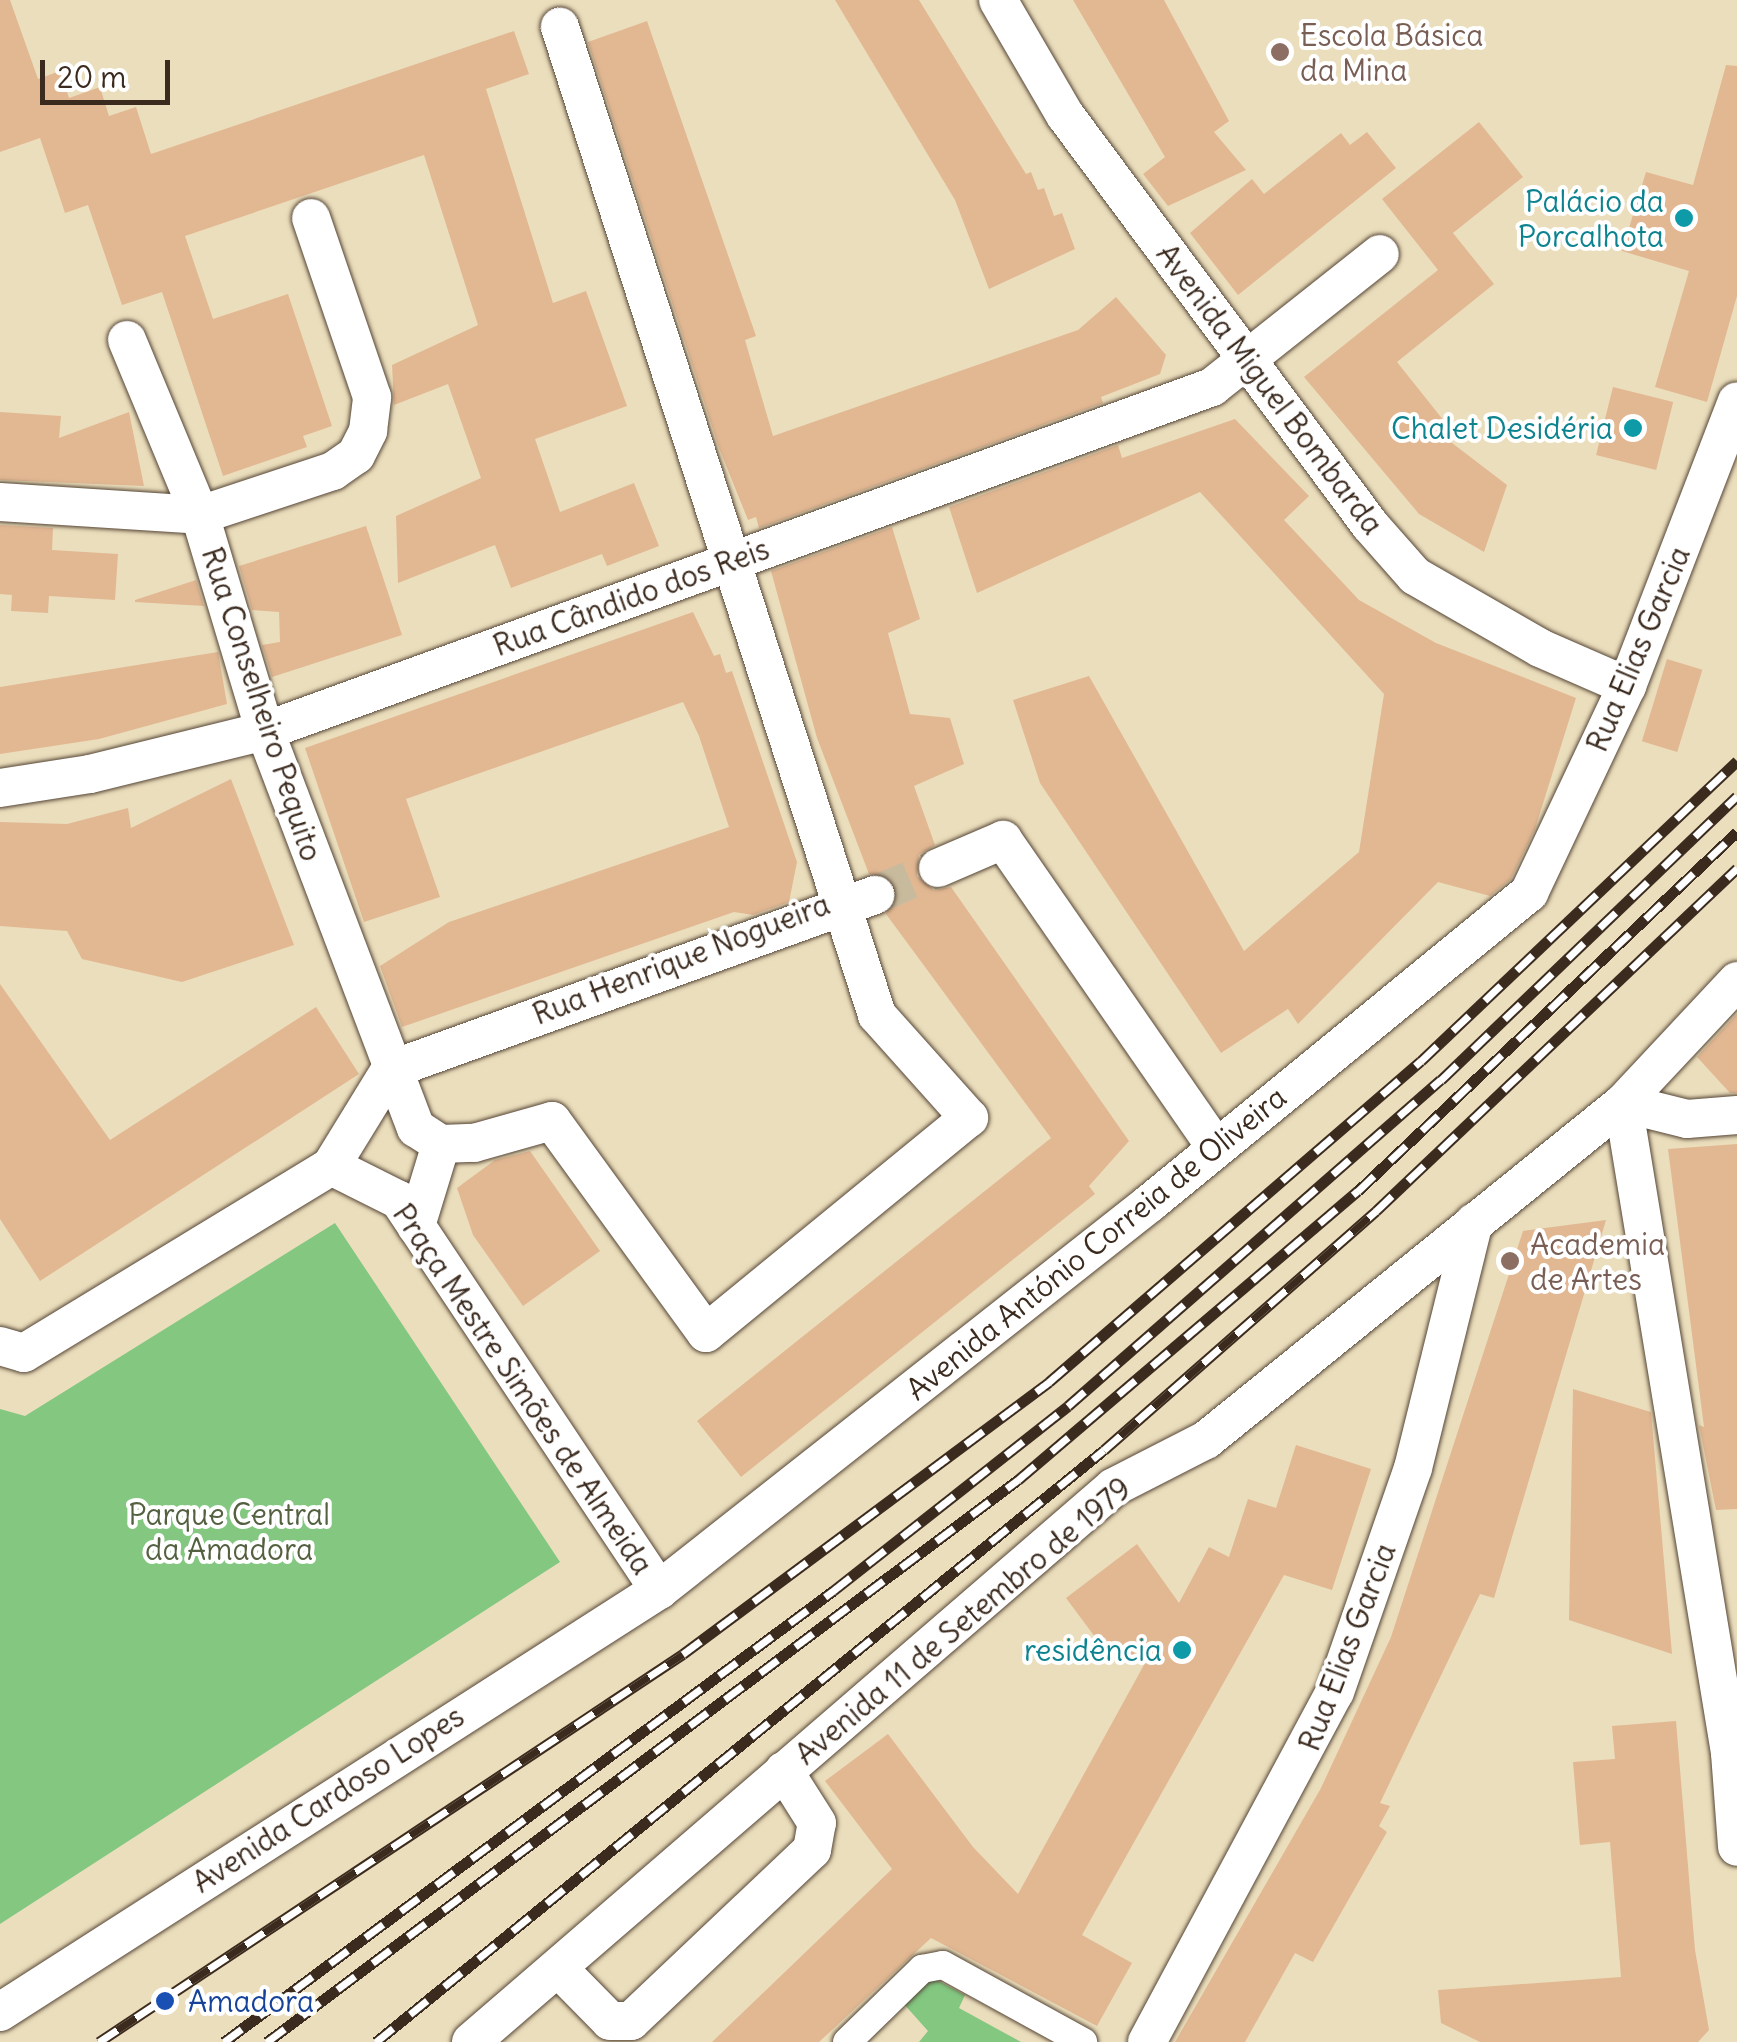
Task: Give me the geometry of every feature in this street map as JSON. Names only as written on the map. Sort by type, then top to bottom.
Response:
[{"type":"street","name":"Avenida Miguel Bombarda","points":[[998,0],[1065,115],[1246,360],[1415,576],[1540,648],[1627,686]]},
{"type":"street","name":"Rua Henrique Nogueira","points":[[390,1070],[858,899],[727,561],[560,27]]},
{"type":"street","points":[[0,502],[200,515],[333,471],[356,455],[368,430],[372,397],[311,218]]},
{"type":"street","name":"Rua Cândido dos Reis","points":[[0,788],[90,774],[265,732],[1212,388],[1380,254]]},
{"type":"street","name":"Rua Conselheiro Pequito","points":[[127,340],[200,515],[265,732],[390,1070]]},
{"type":"street","name":"Rua Elias Garcia","points":[[1529,893],[1627,686],[1737,401]]},
{"type":"street","points":[[938,868],[1003,840],[1215,1146]]},
{"type":"street","name":"Avenida António Correia de Oliveira","points":[[660,1590],[1529,893]]},
{"type":"street","points":[[390,1070],[416,1128],[441,1144],[552,1121],[706,1333],[968,1118],[877,1015],[858,899]]},
{"type":"street","name":"Avenida 11 de Setembro de 1979","points":[[471,2042],[1114,1487],[1206,1440],[1623,1104],[1737,981]]},
{"type":"street","points":[[12,1350],[331,1166],[390,1070]]},
{"type":"street","points":[[1737,1115],[1687,1119],[1623,1104],[1734,1752],[1737,1847]]},
{"type":"street","points":[[416,1226],[441,1144]]},
{"type":"street","name":"Praça Mestre Simões de Almeida","points":[[331,1166],[399,1200],[660,1590]]},
{"type":"street","name":"Rua Elias Garcia","points":[[1147,2042],[1335,1692],[1412,1468],[1474,1222]]},
{"type":"street","name":"Avenida Cardoso Lopes","points":[[0,2012],[660,1590]]},
{"type":"street","points":[[558,1968],[610,2021],[631,2021],[812,1850],[817,1823],[784,1770]]},
{"type":"street","points":[[847,2042],[922,1969],[942,1965],[1083,2042]]},
{"type":"green space","name":"Parque Central da Amadora","points":[[335,1223],[560,1562],[0,1924],[0,1409],[25,1416]]},
{"type":"green space","points":[[931,1977],[965,1995],[959,2008],[1021,2042],[919,2042],[928,2031],[903,2003]]},
{"type":"building","points":[[0,0],[10,0],[38,79],[60,71],[69,98],[100,87],[109,116],[136,107],[151,154],[514,31],[529,74],[486,89],[553,303],[586,291],[627,406],[535,439],[560,512],[634,483],[659,546],[607,566],[602,554],[511,588],[495,545],[398,583],[396,516],[481,478],[448,384],[394,405],[392,365],[478,325],[424,155],[185,236],[213,319],[288,294],[332,426],[303,436],[307,447],[223,476],[162,292],[122,305],[88,205],[65,213],[40,138],[0,152]]},
{"type":"building","points":[[835,0],[919,0],[1026,174],[1031,172],[1038,190],[1044,188],[1054,216],[1062,213],[1075,249],[989,289],[955,200]]},
{"type":"building","points":[[1073,0],[1164,0],[1229,121],[1214,132],[1246,170],[1168,206],[1143,174],[1165,157]]},
{"type":"building","points":[[647,21],[756,336],[745,340],[773,436],[1078,330],[1116,297],[1166,355],[1160,374],[1101,397],[1103,403],[759,528],[756,517],[748,520],[719,448],[588,42]]},
{"type":"building","name":"Palácio da Porcalhota","points":[[1726,65],[1737,66],[1737,296],[1707,402],[1655,387],[1689,271],[1622,251],[1646,172],[1693,185]]},
{"type":"building","points":[[1479,122],[1523,177],[1453,233],[1494,284],[1397,362],[1448,426],[1439,433],[1507,485],[1484,552],[1419,514],[1304,377],[1438,270],[1382,199]]},
{"type":"building","points":[[1367,132],[1396,168],[1238,295],[1190,233],[1252,179],[1264,194],[1341,133],[1350,145]]},
{"type":"building","name":"Chalet Desidéria","points":[[1613,387],[1673,402],[1656,470],[1596,455]]},
{"type":"building","points":[[0,412],[61,416],[59,438],[129,412],[144,486],[0,480]]},
{"type":"building","points":[[1235,419],[1309,496],[1284,520],[1359,600],[1436,643],[1576,698],[1535,829],[1511,879],[1490,896],[1438,882],[1298,1024],[1288,1009],[1221,1053],[1040,783],[1013,700],[1089,676],[1244,951],[1359,852],[1384,694],[1200,492],[977,593],[949,507],[1118,445],[1122,458]]},
{"type":"building","points":[[0,525],[53,528],[52,550],[118,554],[115,600],[49,596],[48,613],[11,611],[12,595],[0,594]]},
{"type":"building","points":[[366,526],[402,635],[272,677],[262,645],[280,642],[279,612],[252,610],[239,566]]},
{"type":"building","points":[[892,527],[920,619],[888,633],[910,714],[950,718],[964,764],[914,786],[935,845],[919,855],[917,876],[934,890],[951,887],[1129,1141],[1089,1186],[1095,1194],[741,1477],[697,1421],[1051,1138],[886,914],[896,888],[889,877],[869,874],[817,738],[771,571]]},
{"type":"building","points":[[196,580],[204,606],[135,602],[135,600]]},
{"type":"building","points":[[693,612],[714,656],[720,654],[726,673],[732,671],[797,862],[789,902],[753,915],[734,912],[402,1027],[380,966],[449,922],[729,827],[699,736],[683,702],[406,799],[440,897],[364,922],[305,748]]},
{"type":"building","points":[[218,652],[227,704],[99,739],[0,754],[0,687]]},
{"type":"building","points":[[1667,659],[1702,670],[1677,752],[1642,741]]},
{"type":"building","points":[[231,779],[294,945],[182,982],[82,959],[67,931],[0,926],[0,822],[67,824],[128,808],[131,828]]},
{"type":"building","points":[[0,984],[110,1140],[316,1007],[359,1074],[40,1281],[0,1219]]},
{"type":"building","points":[[1737,1014],[1737,1093],[1730,1093],[1697,1057]]},
{"type":"building","points":[[1737,1144],[1737,1509],[1716,1510],[1699,1425],[1704,1427],[1668,1149]]},
{"type":"building","points":[[530,1151],[600,1251],[523,1306],[473,1235],[457,1188],[495,1160]]},
{"type":"building","points":[[1606,1220],[1494,1598],[1480,1594],[1380,1803],[1390,1806],[1379,1826],[1387,1832],[1313,1962],[1295,1953],[1245,2042],[1175,2042],[1321,1788],[1391,1637],[1523,1231]]},
{"type":"building","points":[[1573,1389],[1651,1412],[1672,1654],[1569,1620]]},
{"type":"building","points":[[1296,1445],[1371,1469],[1332,1590],[1284,1575],[1082,1935],[1132,1963],[1097,2026],[931,1938],[819,2042],[712,2042],[892,1869],[825,1781],[888,1734],[973,1847],[1018,1894],[1145,1663],[1095,1637],[1066,1598],[1137,1544],[1179,1603],[1209,1547],[1229,1557],[1248,1499],[1276,1508]]},
{"type":"building","points":[[1676,1721],[1695,1950],[1709,2030],[1698,2042],[1480,2042],[1441,2023],[1438,1990],[1621,1977],[1610,1842],[1580,1845],[1573,1762],[1615,1759],[1612,1726]]},
{"type":"tunnel","points":[[875,895],[938,868]]},
{"type":"railway","points":[[99,2042],[683,1654],[1049,1382],[1421,1061],[1737,761]]},
{"type":"railway","points":[[224,2042],[833,1591],[1068,1406],[1441,1080],[1737,796]]},
{"type":"railway","points":[[267,2042],[1018,1480],[1358,1191],[1737,832]]},
{"type":"railway","points":[[376,2042],[1104,1450],[1376,1211],[1737,868]]},
{"type":"place","name":"Escola Básica da Mina","points":[[1280,52]]},
{"type":"place","name":"Palácio da Porcalhota","points":[[1684,218]]},
{"type":"place","name":"Chalet Desidéria","points":[[1633,428]]},
{"type":"place","name":"Academia de Artes","points":[[1510,1261]]},
{"type":"place","name":"residência","points":[[1182,1650]]},
{"type":"place","name":"Amadora","points":[[165,2001]]}]
